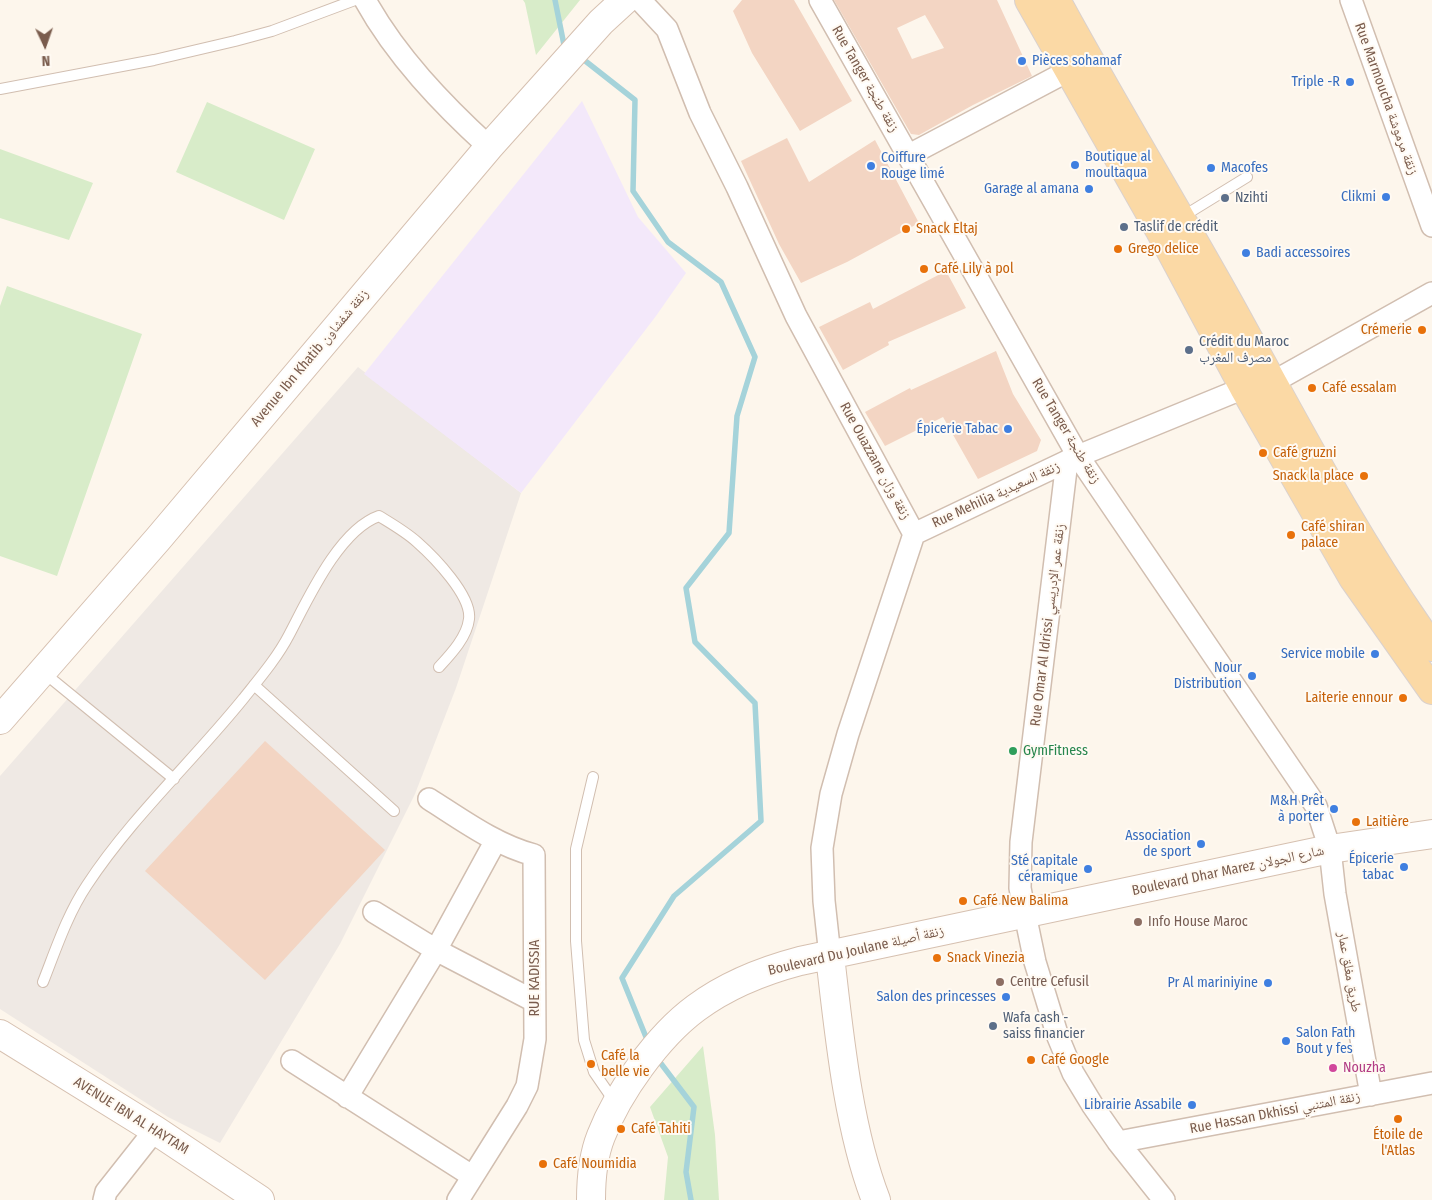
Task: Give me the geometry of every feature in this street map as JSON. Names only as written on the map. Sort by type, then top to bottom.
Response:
[{"type":"main road","points":[[1028,0],[1159,229],[1244,388],[1353,578],[1432,690]]},
{"type":"main road","points":[[1056,0],[1181,217],[1367,549],[1400,603],[1432,647]]},
{"type":"street","points":[[365,0],[385,32],[431,90],[451,113],[488,147]]},
{"type":"street","name":"Avenue Ibn Khatib زنقة شفشاون","points":[[0,720],[44,672],[488,147],[601,22],[625,0]]},
{"type":"street","name":"Rue Ouazzane زنقة وزان","points":[[640,0],[667,29],[700,113],[737,187],[796,316],[914,534],[848,734],[831,794],[822,848],[824,901],[830,956]]},
{"type":"street","name":"Rue Tanger زنقة طنجة","points":[[820,0],[909,155],[1073,459],[1304,785],[1324,824],[1330,849]]},
{"type":"street","name":"Rue Marmoucha زنقة مرموشة","points":[[1351,0],[1432,226]]},
{"type":"street","points":[[909,155],[1068,71]]},
{"type":"street","points":[[1273,382],[1432,293]]},
{"type":"street","name":"Rue Mehilia زنقة السعيدية","points":[[914,534],[1073,459],[1244,388]]},
{"type":"street","name":"Rue Omar Al Idrissi زنقة عمر الإدريسي","points":[[1073,459],[1021,842],[1020,888],[1038,971],[1058,1037],[1073,1073],[1118,1142],[1164,1200]]},
{"type":"street","name":"RUE KADISSIA","points":[[429,799],[496,840],[516,850],[534,855],[535,1039],[527,1086],[517,1106],[458,1200]]},
{"type":"street","name":"Boulevard Dhar Marez شارع الجولان","points":[[1025,914],[1330,849],[1432,834]]},
{"type":"street","points":[[346,1097],[436,950],[496,840]]},
{"type":"street","name":"طريق مغلق عمار","points":[[1330,849],[1335,894],[1371,1095]]},
{"type":"street","points":[[374,912],[436,950],[534,1000]]},
{"type":"street","name":"Boulevard Du Joulane زنقة أصيلة","points":[[591,1200],[594,1161],[601,1137],[621,1097],[650,1055],[695,1009],[737,983],[766,970],[1025,914]]},
{"type":"street","points":[[830,956],[842,1055],[858,1135],[876,1200]]},
{"type":"street","name":"AVENUE IBN AL HAYTAM","points":[[0,1034],[155,1130],[260,1200]]},
{"type":"street","points":[[292,1061],[472,1176]]},
{"type":"street","name":"Rue Hassan Dkhissi زنقة المتنبي","points":[[1118,1142],[1432,1083]]},
{"type":"street","points":[[101,1198],[155,1130]]},
{"type":"lane","points":[[0,89],[154,60],[235,41],[272,31],[355,0]]},
{"type":"lane","points":[[1181,217],[1247,177]]},
{"type":"lane","points":[[43,982],[65,925],[86,886],[110,852],[254,685],[289,636],[318,578],[334,558],[361,526],[379,516],[417,541],[460,590],[468,607],[469,620],[458,645],[440,667]]},
{"type":"lane","points":[[44,672],[174,779]]},
{"type":"lane","points":[[254,685],[394,811]]},
{"type":"lane","points":[[593,777],[576,849],[577,950],[584,1040],[594,1072],[621,1097]]},
{"type":"shaded area","points":[[582,101],[638,217],[686,273],[656,316],[521,493],[364,374]]},
{"type":"shaded area","points":[[358,367],[521,493],[456,688],[415,794],[340,944],[220,1143],[168,1117],[0,1009],[0,776]]},
{"type":"green space","points":[[523,0],[580,0],[536,55]]},
{"type":"green space","points":[[207,102],[315,149],[284,220],[176,172]]},
{"type":"green space","points":[[0,149],[93,183],[69,240],[0,218]]},
{"type":"green space","points":[[7,286],[142,334],[57,576],[0,556],[0,306]]},
{"type":"green space","points":[[703,1046],[715,1135],[719,1200],[664,1200],[668,1157],[650,1107]]},
{"type":"building","points":[[742,0],[794,0],[852,101],[800,131],[752,53],[733,11]]},
{"type":"building","points":[[834,0],[997,0],[1032,76],[973,105],[919,135],[911,134]],"holes":[[[925,15],[944,48],[912,59],[897,28]]]},
{"type":"building","points":[[787,138],[809,182],[875,140],[919,223],[847,262],[801,283],[779,244],[741,161]]},
{"type":"building","points":[[946,271],[966,308],[888,342],[889,345],[843,370],[819,327],[870,302],[873,309]]},
{"type":"building","points":[[996,351],[1013,394],[1041,440],[1037,451],[978,479],[943,417],[885,446],[865,412],[910,388],[911,390]]},
{"type":"building","points":[[265,741],[385,850],[265,980],[145,871]]},
{"type":"waterway","points":[[555,0],[564,45],[568,48]]},
{"type":"waterway","points":[[579,56],[635,100],[633,191],[668,242],[721,282],[755,357],[737,416],[729,533],[686,588],[695,642],[755,703],[761,821],[674,896],[622,978],[648,1042]]},
{"type":"waterway","points":[[656,1057],[694,1107],[686,1172],[691,1200]]},
{"type":"place","name":"Pièces sohamaf","points":[[1022,61]]},
{"type":"place","name":"Triple -R","points":[[1350,82]]},
{"type":"place","name":"Boutique al moultaqua","points":[[1075,165]]},
{"type":"place","name":"Coiffure Rouge limé","points":[[871,166]]},
{"type":"place","name":"Macofes","points":[[1211,168]]},
{"type":"place","name":"Garage al amana","points":[[1089,189]]},
{"type":"place","name":"Clikmi","points":[[1386,197]]},
{"type":"place","name":"Nzihti","points":[[1225,198]]},
{"type":"place","name":"Taslif de crédit","points":[[1124,227]]},
{"type":"place","name":"Snack Eltaj","points":[[906,229]]},
{"type":"place","name":"Grego delice","points":[[1118,249]]},
{"type":"place","name":"Badi accessoires","points":[[1246,253]]},
{"type":"place","name":"Café Lily à pol","points":[[924,269]]},
{"type":"place","name":"Crémerie","points":[[1422,330]]},
{"type":"place","name":"Crédit du Maroc مصرف المغرب","points":[[1189,350]]},
{"type":"place","name":"Café essalam","points":[[1312,388]]},
{"type":"place","name":"Épicerie Tabac","points":[[1008,429]]},
{"type":"place","name":"Café gruzni","points":[[1263,453]]},
{"type":"place","name":"Snack la place","points":[[1364,476]]},
{"type":"place","name":"Café shiran palace","points":[[1291,535]]},
{"type":"place","name":"Service mobile","points":[[1375,654]]},
{"type":"place","name":"Nour Distribution","points":[[1252,676]]},
{"type":"place","name":"Laiterie ennour","points":[[1403,698]]},
{"type":"place","name":"GymFitness","points":[[1013,751]]},
{"type":"place","name":"M&H Prêt à porter","points":[[1334,809]]},
{"type":"place","name":"Laitière","points":[[1356,822]]},
{"type":"place","name":"Association de sport","points":[[1201,844]]},
{"type":"place","name":"Épicerie tabac","points":[[1404,867]]},
{"type":"place","name":"Sté capitale céramique","points":[[1088,869]]},
{"type":"place","name":"Café New Balima","points":[[963,901]]},
{"type":"place","name":"Info House Maroc","points":[[1138,922]]},
{"type":"place","name":"Snack Vinezia","points":[[937,958]]},
{"type":"place","name":"Centre Cefusil","points":[[1000,982]]},
{"type":"place","name":"Pr Al mariniyine","points":[[1268,983]]},
{"type":"place","name":"Salon des princesses","points":[[1006,997]]},
{"type":"place","name":"Wafa cash - saiss financier","points":[[993,1026]]},
{"type":"place","name":"Salon Fath Bout y fes","points":[[1286,1041]]},
{"type":"place","name":"Café Google","points":[[1031,1060]]},
{"type":"place","name":"Café la belle vie","points":[[591,1064]]},
{"type":"place","name":"Nouzha","points":[[1333,1068]]},
{"type":"place","name":"Librairie Assabile","points":[[1192,1105]]},
{"type":"place","name":"Étoile de l'Atlas","points":[[1398,1119]]},
{"type":"place","name":"Café Tahiti","points":[[621,1129]]},
{"type":"place","name":"Café Noumidia","points":[[543,1164]]}]
